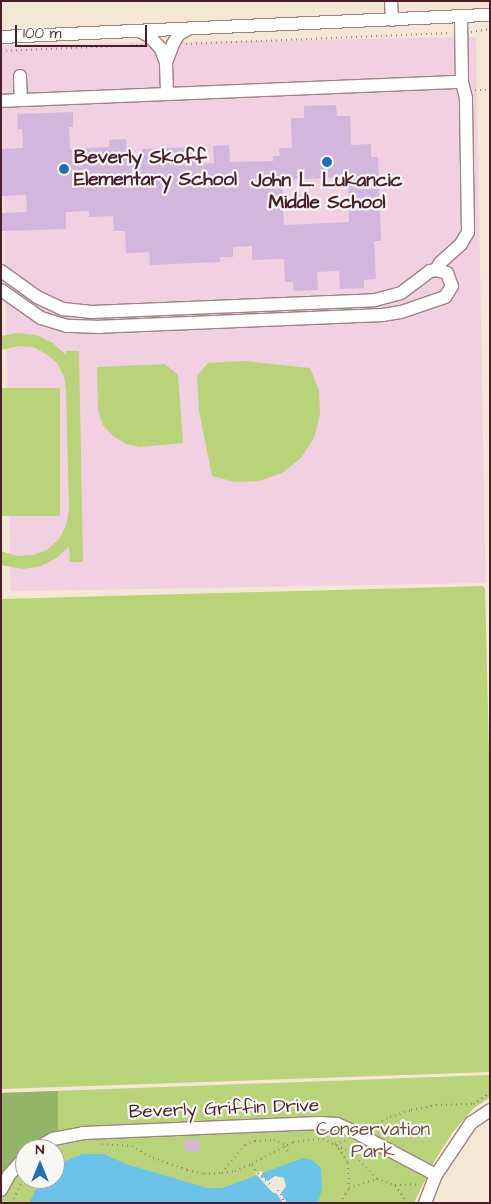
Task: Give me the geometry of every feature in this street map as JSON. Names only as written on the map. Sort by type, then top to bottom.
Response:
[{"type":"street","points":[[391,1],[392,20]]},
{"type":"street","points":[[1,37],[490,15]]},
{"type":"street","points":[[436,270],[440,263],[461,244],[468,232],[466,98],[462,82],[469,34],[462,17]]},
{"type":"street","points":[[166,64],[173,44],[179,34],[188,29]]},
{"type":"street","points":[[139,31],[158,44],[166,64],[167,94]]},
{"type":"street","points":[[20,76],[21,100]]},
{"type":"street","points":[[1,101],[462,82]]},
{"type":"street","points":[[1,270],[37,297],[63,309],[92,312],[375,300],[401,293],[430,271],[436,270],[442,271],[450,277],[452,286],[449,294],[401,312],[383,315],[100,327],[67,326],[41,318],[1,290]]},
{"type":"street","points":[[425,1203],[436,1175],[470,1124],[490,1110]]},
{"type":"street","name":"Beverly Griffin Drive","points":[[53,1139],[83,1133],[279,1124],[337,1124],[436,1175]]},
{"type":"street","points":[[1,1190],[15,1168]]},
{"type":"path","points":[[173,44],[469,34],[490,28]]},
{"type":"path","points":[[1,51],[158,44]]},
{"type":"path","points":[[472,90],[490,90]]},
{"type":"path","points":[[335,1144],[360,1135],[390,1117],[411,1110],[436,1105],[473,1104],[490,1093]]},
{"type":"path","points":[[94,1143],[132,1146],[153,1158],[204,1174],[235,1171],[285,1146],[308,1139],[323,1139],[352,1153],[377,1180]]},
{"type":"path","points":[[222,1173],[245,1145],[255,1140],[274,1140],[285,1146],[289,1155]]},
{"type":"path","points":[[335,1144],[348,1163],[349,1188],[340,1203]]},
{"type":"path","points":[[252,1164],[260,1177],[271,1185]]},
{"type":"path","points":[[349,1188],[377,1180],[395,1185],[419,1184]]},
{"type":"path","points":[[395,1185],[407,1203]]},
{"type":"path","points":[[11,1203],[19,1189]]},
{"type":"path","points":[[278,1190],[285,1203]]},
{"type":"shaded area","points":[[476,37],[486,583],[11,591],[1,45]]},
{"type":"green space","points":[[18,333],[36,335],[53,343],[66,355],[66,351],[79,351],[83,562],[70,562],[69,546],[57,558],[41,566],[23,569],[1,565],[1,551],[17,556],[33,555],[47,550],[59,539],[66,526],[69,510],[64,376],[57,363],[33,347],[19,346],[1,350],[1,336]]},
{"type":"green space","points":[[244,361],[310,368],[319,390],[320,414],[314,438],[301,458],[282,473],[259,481],[235,482],[212,476],[199,411],[197,376],[208,363]]},
{"type":"green space","points":[[165,364],[178,375],[183,443],[140,447],[126,444],[113,436],[103,425],[98,411],[97,367]]},
{"type":"green space","points":[[1,388],[60,388],[60,516],[1,516]]},
{"type":"green space","points":[[483,586],[485,589],[490,794],[490,1072],[1,1089],[1,599]]},
{"type":"green space","name":"Conservation Park","points":[[490,1075],[490,1097],[473,1109],[452,1133],[434,1162],[414,1203],[1,1203],[4,1192],[15,1177],[15,1189],[65,1189],[65,1139],[58,1139],[58,1130],[41,1139],[15,1139],[15,1160],[1,1174],[1,1093]]},
{"type":"green space","points":[[58,1091],[58,1130],[41,1139],[15,1139],[15,1160],[1,1174],[1,1093]]},
{"type":"water","points":[[83,1154],[104,1154],[126,1164],[207,1188],[222,1188],[303,1158],[312,1160],[321,1168],[322,1189],[318,1203],[29,1203],[36,1189],[65,1189],[65,1161]]},
{"type":"pier","points":[[263,1172],[261,1176],[268,1181],[275,1176],[284,1178],[286,1186],[281,1193],[287,1203],[283,1203],[277,1194],[272,1192],[255,1173]]},
{"type":"building","points":[[336,105],[337,116],[350,116],[351,145],[371,144],[371,157],[378,157],[381,241],[374,241],[376,279],[364,280],[364,288],[340,289],[339,271],[317,272],[318,290],[294,291],[293,282],[285,282],[284,259],[252,260],[252,246],[233,247],[233,257],[220,257],[220,262],[150,265],[149,252],[126,253],[125,231],[114,231],[113,216],[89,217],[89,211],[66,212],[66,229],[1,231],[1,213],[27,212],[26,195],[1,196],[1,149],[23,148],[22,129],[18,129],[17,114],[73,112],[73,127],[69,127],[70,149],[109,147],[109,140],[126,139],[127,156],[142,155],[142,149],[193,147],[194,160],[199,160],[199,164],[214,163],[213,146],[229,145],[230,162],[273,161],[273,156],[280,156],[279,148],[292,148],[291,118],[304,118],[304,106]],"holes":[[[348,177],[349,222],[284,225],[282,180]]]},
{"type":"building","points":[[185,1140],[199,1140],[199,1151],[185,1151]]},
{"type":"place","name":"John L. Lukancic Middle School","points":[[327,162]]},
{"type":"place","name":"Beverly Skoff Elementary School","points":[[64,169]]}]
